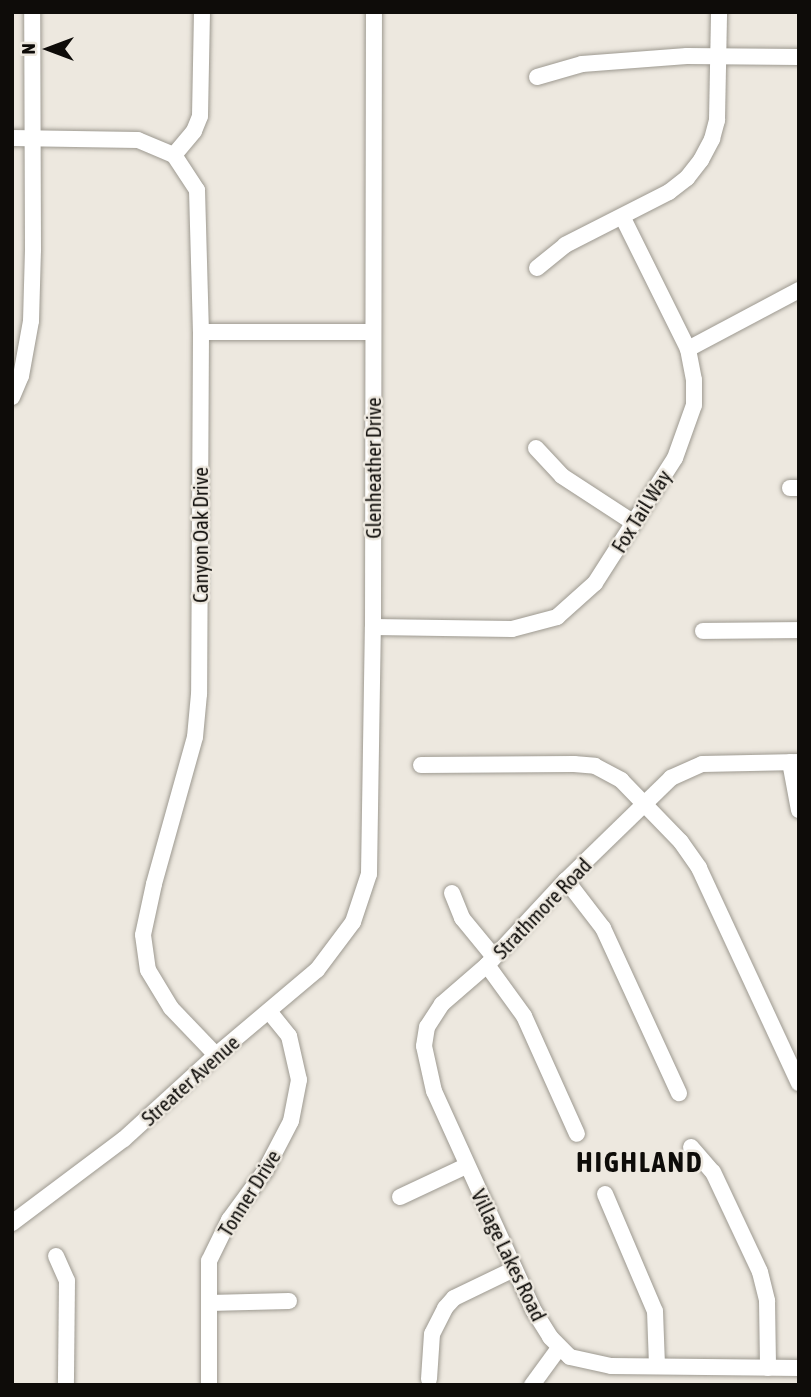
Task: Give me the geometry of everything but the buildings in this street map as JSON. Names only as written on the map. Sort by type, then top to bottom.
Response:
[{"type":"street","points":[[12,397],[21,376],[31,321],[32,12]]},
{"type":"street","points":[[12,138],[138,141],[174,155],[194,131],[200,116],[202,12]]},
{"type":"street","name":"Glenheather Drive","points":[[353,922],[369,874],[373,627],[374,12]]},
{"type":"street","points":[[537,268],[565,245],[623,218],[669,192],[687,178],[701,160],[712,139],[717,120],[719,12]]},
{"type":"street","points":[[537,77],[582,64],[718,56],[799,57]]},
{"type":"street","name":"Canyon Oak Drive","points":[[174,155],[197,190],[201,332],[199,694],[195,737],[154,884],[144,935],[148,970],[172,1008],[216,1055]]},
{"type":"street","name":"Fox Tail Way","points":[[373,627],[512,629],[557,617],[595,583],[675,458],[694,405],[695,380],[688,349],[623,218]]},
{"type":"street","points":[[688,349],[799,290]]},
{"type":"street","points":[[201,332],[372,332]]},
{"type":"street","points":[[536,448],[562,476],[634,523]]},
{"type":"street","points":[[703,631],[799,631]]},
{"type":"street","points":[[794,762],[799,810]]},
{"type":"street","name":"Strathmore Road","points":[[467,1166],[434,1091],[424,1046],[428,1027],[442,1004],[491,961],[566,880],[679,772],[702,764],[794,762]]},
{"type":"street","points":[[421,765],[595,766],[621,780],[681,842],[699,868],[799,1083]]},
{"type":"street","points":[[566,880],[607,937],[679,1093]]},
{"type":"street","points":[[452,893],[462,918],[524,1016],[577,1134]]},
{"type":"street","name":"Streater Avenue","points":[[12,1223],[124,1139],[216,1055],[317,970],[353,922]]},
{"type":"street","name":"Tonner Drive","points":[[209,1385],[209,1261],[229,1220],[265,1171],[291,1121],[299,1080],[289,1036],[269,1011]]},
{"type":"street","points":[[691,1147],[713,1172],[760,1272],[767,1301],[768,1368]]},
{"type":"street","points":[[401,1197],[467,1166]]},
{"type":"street","name":"Village Lakes Road","points":[[467,1166],[534,1311],[559,1348],[570,1357],[593,1364],[799,1368]]},
{"type":"street","points":[[606,1194],[656,1311],[657,1366]]},
{"type":"street","points":[[56,1256],[67,1280],[66,1385]]},
{"type":"street","points":[[429,1379],[432,1334],[445,1308],[454,1298],[514,1269]]},
{"type":"street","points":[[209,1303],[289,1301]]},
{"type":"street","points":[[532,1385],[559,1348]]},
{"type":"district","name":"HIGHLAND","points":[[640,1162]]}]
